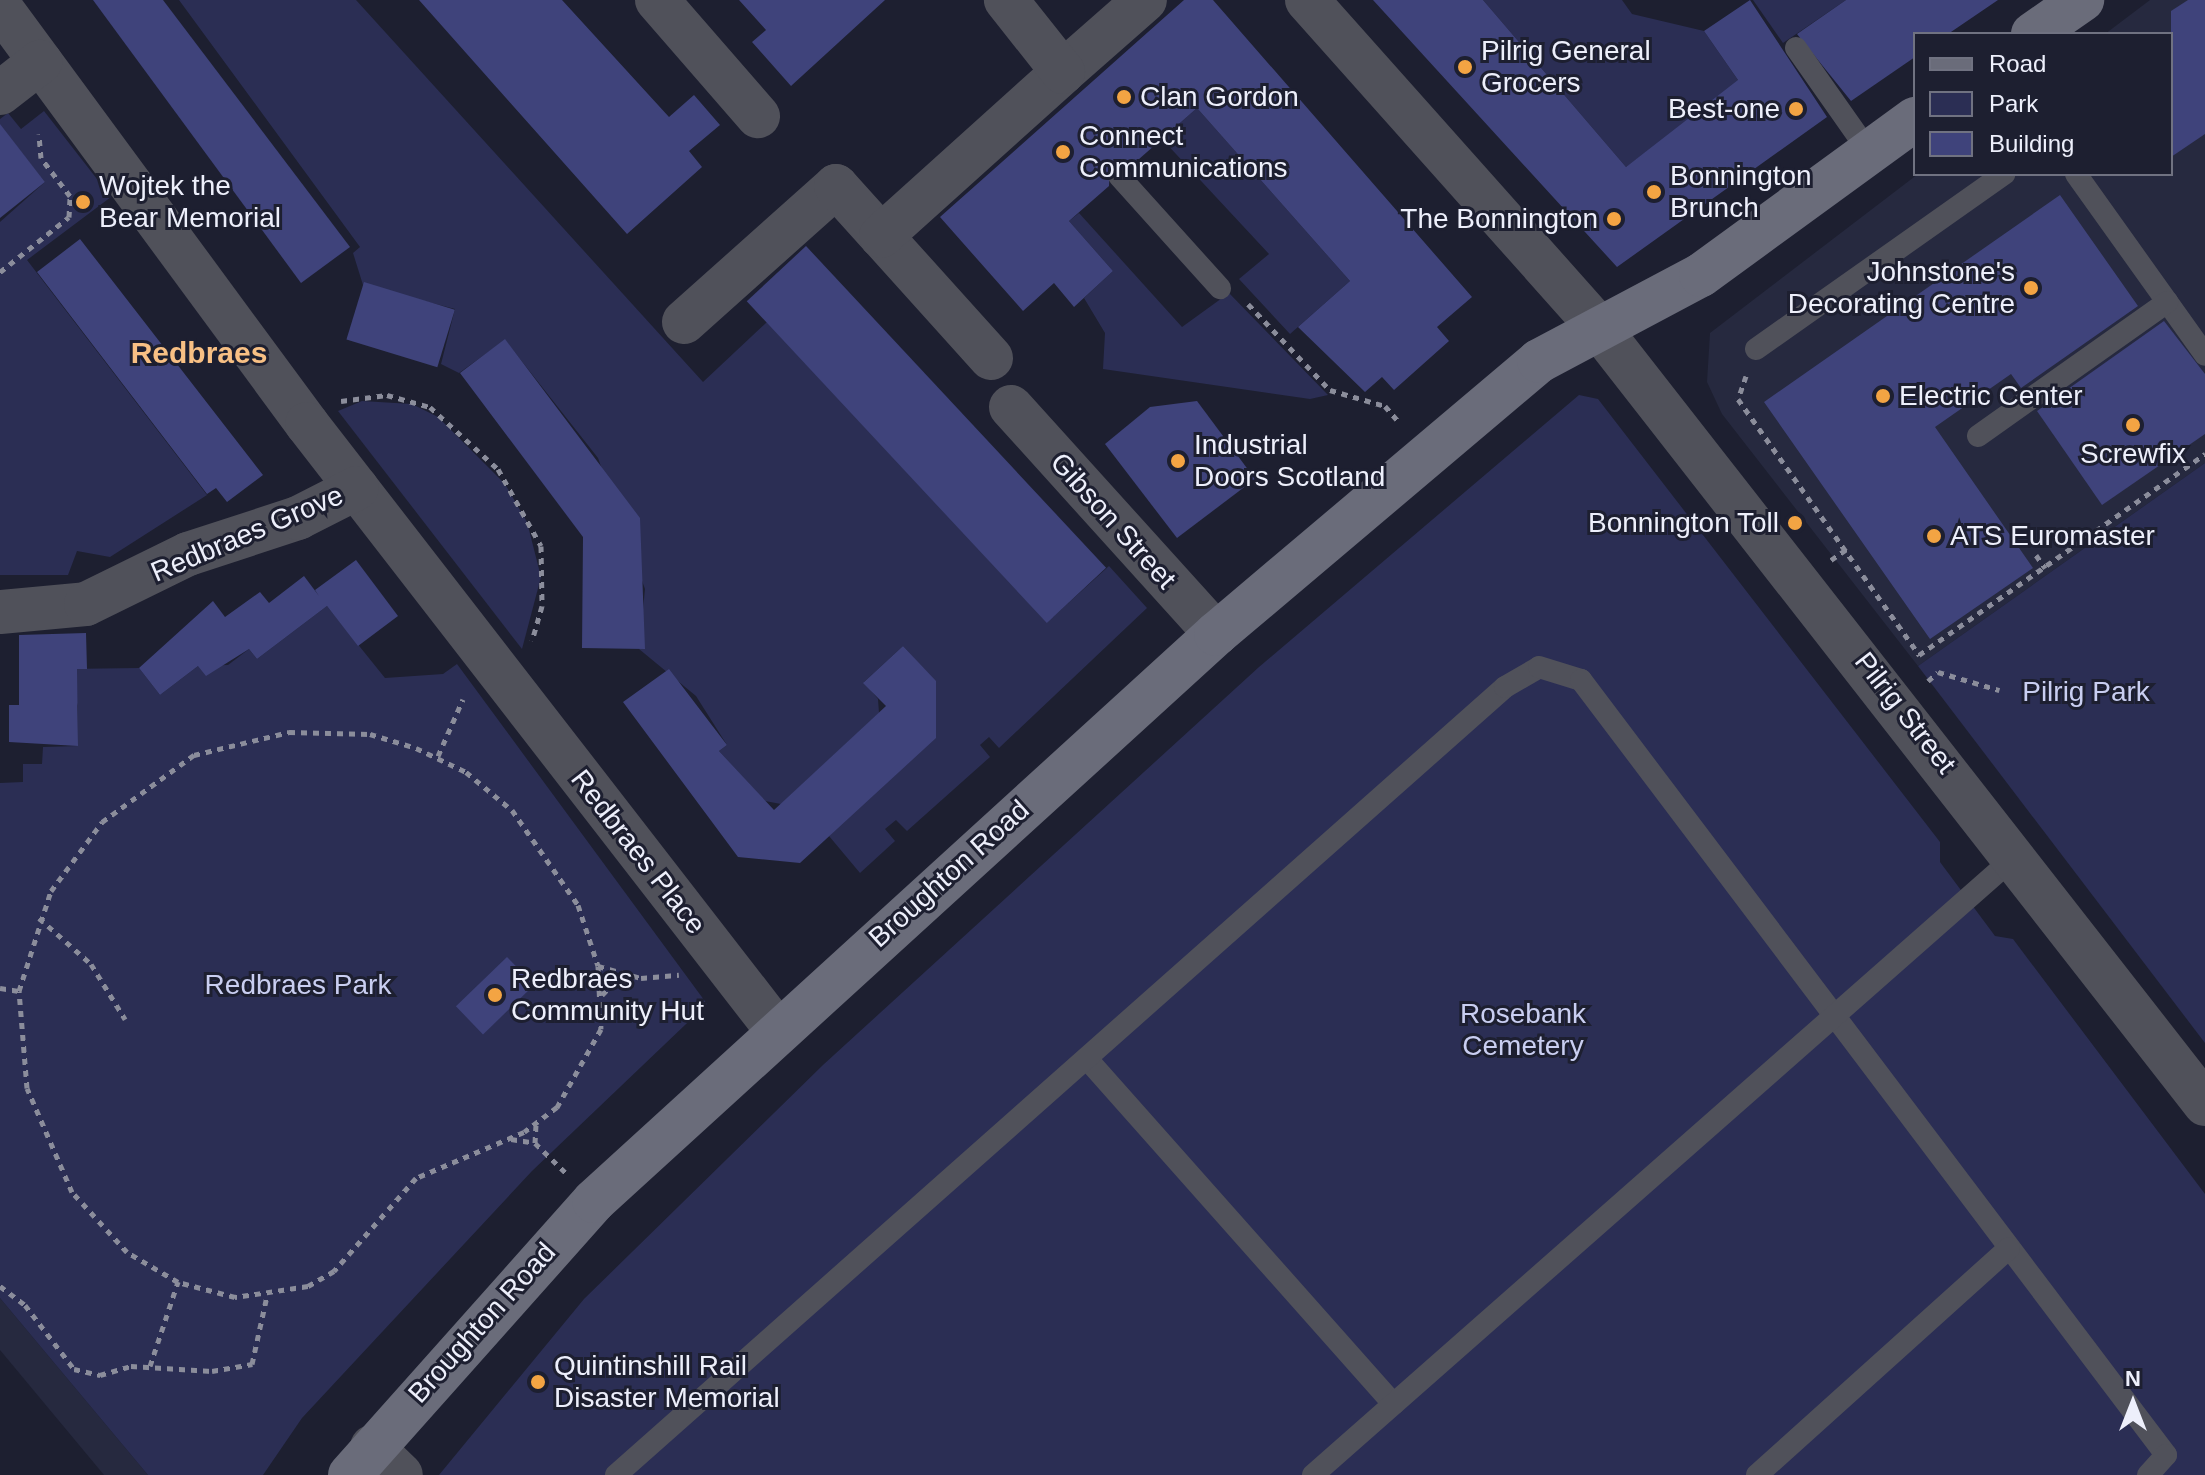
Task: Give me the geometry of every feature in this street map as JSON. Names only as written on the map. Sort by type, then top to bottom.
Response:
[{"type":"main road","points":[[2036,32],[2082,0]]},
{"type":"main road","name":"Broughton Road","points":[[374,1466],[594,1201],[776,1029],[1216,634],[1539,361],[1701,275],[1913,120]]},
{"type":"street","points":[[657,0],[758,116]]},
{"type":"street","points":[[1006,0],[1055,91]]},
{"type":"street","points":[[881,236],[1055,91],[1145,0]]},
{"type":"street","name":"Pilrig Street","points":[[1307,0],[1598,327],[2017,855],[2205,1104]]},
{"type":"street","name":"Redbraes Place","points":[[0,7],[307,424],[776,1029]]},
{"type":"street","points":[[0,93],[40,62]]},
{"type":"street","points":[[684,322],[836,186],[991,358]]},
{"type":"street","name":"Gibson Street","points":[[1011,407],[1216,634]]},
{"type":"street","name":"Redbraes Grove","points":[[0,612],[95,601],[199,549],[298,518],[357,488]]},
{"type":"lane","points":[[1796,48],[1869,152]]},
{"type":"lane","points":[[1119,176],[1220,288]]},
{"type":"lane","points":[[1756,349],[2001,176]]},
{"type":"lane","points":[[2077,176],[2205,355]]},
{"type":"lane","points":[[1978,436],[2167,302]]},
{"type":"lane","points":[[616,1475],[1088,1060],[1505,687],[1539,667],[1581,680],[2166,1455],[2148,1475]]},
{"type":"lane","points":[[1313,1475],[1832,1013],[2017,855]]},
{"type":"lane","points":[[1088,1060],[1393,1404]]},
{"type":"lane","points":[[1757,1475],[2009,1248]]},
{"type":"path","points":[[0,272],[69,217],[70,196],[37,141],[44,126],[72,105]]},
{"type":"path","points":[[1220,288],[1227,282],[1330,390],[1385,406]]},
{"type":"path","points":[[1756,349],[1738,399],[1919,655],[2205,454]]},
{"type":"path","points":[[307,424],[352,397],[412,399],[459,429],[498,469],[534,525],[545,570],[527,655],[501,674]]},
{"type":"path","points":[[2036,555],[2045,568]]},
{"type":"path","points":[[1899,704],[1938,672],[1999,690]]},
{"type":"path","points":[[438,756],[464,697]]},
{"type":"path","points":[[317,730],[370,734],[438,756],[492,791],[531,830],[578,905],[598,966],[600,1000],[601,1029],[584,1068],[537,1122],[507,1140],[416,1178],[334,1271],[267,1296],[235,1297],[178,1282],[127,1252],[97,1224],[53,1158],[22,1063],[19,991],[39,918],[65,867],[102,822],[194,755],[255,736],[317,730]]},
{"type":"path","points":[[39,918],[91,964],[125,1019]]},
{"type":"path","points":[[598,966],[621,975],[692,974],[718,955]]},
{"type":"path","points":[[600,1000],[621,975]]},
{"type":"path","points":[[0,988],[19,991]]},
{"type":"path","points":[[535,1143],[537,1122]]},
{"type":"path","points":[[507,1140],[535,1143],[594,1201]]},
{"type":"path","points":[[150,1366],[178,1282]]},
{"type":"path","points":[[0,1286],[25,1305],[74,1369],[100,1375],[150,1366],[212,1371],[252,1364],[267,1296]]},
{"type":"shaded area","points":[[2150,0],[2205,0],[2205,463],[1918,666],[1722,414],[1707,382],[1710,333],[1915,176],[2173,176],[2173,32],[2108,32]]},
{"type":"shaded area","points":[[0,1298],[148,1475],[104,1475],[0,1350]]},
{"type":"green space","points":[[179,0],[356,0],[703,382],[767,322],[1053,617],[1109,566],[1147,608],[999,748],[989,737],[980,745],[990,757],[907,831],[896,820],[885,829],[895,841],[860,873],[829,836],[935,681],[903,646],[864,682],[878,699],[879,713],[781,804],[765,801],[719,751],[727,745],[696,696],[639,649],[645,589],[598,458],[505,340],[459,373],[441,364],[455,309],[363,285],[353,253],[360,247]]},
{"type":"green space","points":[[1483,0],[1622,0],[1632,14],[1704,31],[1740,83],[1626,167]]},
{"type":"green space","points":[[1753,0],[1846,0],[1783,43]]},
{"type":"green space","points":[[1197,108],[1350,281],[1290,334],[1239,279],[1269,254],[1162,139]]},
{"type":"green space","points":[[44,111],[111,197],[27,260],[207,495],[110,557],[77,551],[68,575],[0,575],[0,222],[45,182],[10,138],[0,145],[0,119],[8,113],[21,129]]},
{"type":"green space","points":[[1079,213],[1182,327],[1229,293],[1328,395],[1310,399],[1103,369],[1105,333],[1084,298],[1113,271],[1069,221]]},
{"type":"green space","name":"Rosebank Cemetery","points":[[1579,395],[1598,399],[1940,842],[1940,862],[1995,936],[2013,939],[2205,1194],[2205,1475],[439,1475],[584,1299],[823,1065],[1259,667]]},
{"type":"green space","points":[[362,401],[412,404],[438,417],[505,484],[527,522],[541,577],[522,649],[338,411]]},
{"type":"green space","name":"Pilrig Park","points":[[2205,463],[2205,1043],[1918,666]]},
{"type":"green space","name":"Redbraes Park","points":[[327,606],[385,678],[443,674],[457,664],[707,1004],[532,1171],[302,1418],[263,1475],[148,1475],[0,1298],[0,783],[23,782],[23,764],[42,764],[43,747],[78,746],[78,706],[66,669],[139,668],[160,695],[198,666],[228,665],[249,649],[257,659]]},
{"type":"building","points":[[93,0],[163,0],[350,247],[301,283]]},
{"type":"building","points":[[419,0],[562,0],[669,117],[694,95],[720,125],[689,151],[702,167],[627,234]]},
{"type":"building","points":[[739,0],[885,0],[791,86],[752,42],[766,30]]},
{"type":"building","points":[[1184,0],[1213,0],[1472,297],[1437,327],[1449,341],[1394,390],[1382,377],[1365,392],[1298,327],[1350,281],[1197,108],[1130,167],[1110,165],[1109,186],[1069,221],[1113,271],[1074,307],[1054,283],[1023,311],[940,217]]},
{"type":"building","points":[[1373,0],[1483,0],[1626,167],[1738,80],[1704,31],[1750,0],[1827,117],[1617,267]]},
{"type":"building","points":[[1846,0],[1998,0],[1951,32],[1913,32],[1913,58],[1851,101],[1797,34]]},
{"type":"building","points":[[2188,0],[2205,0],[2205,134],[2173,156],[2173,32],[2171,11]]},
{"type":"building","points":[[0,124],[45,182],[0,218]]},
{"type":"building","points":[[2060,195],[2138,306],[2021,388],[2011,374],[1935,427],[2033,568],[1930,639],[1764,402]]},
{"type":"building","points":[[80,239],[263,475],[227,502],[216,488],[207,494],[37,272]]},
{"type":"building","points":[[806,246],[1106,568],[1047,623],[747,301]]},
{"type":"building","points":[[364,282],[455,310],[437,367],[346,339]]},
{"type":"building","points":[[2164,321],[2205,374],[2205,434],[2102,505],[2037,411]]},
{"type":"building","points":[[505,339],[640,518],[645,649],[582,648],[583,537],[460,373]]},
{"type":"building","points":[[1197,401],[1255,479],[1177,538],[1105,444],[1150,407]]},
{"type":"building","points":[[356,560],[398,616],[358,646],[327,606],[257,659],[249,649],[206,676],[198,666],[160,695],[139,668],[213,601],[225,617],[260,592],[269,603],[304,576],[319,596],[315,590]]},
{"type":"building","points":[[86,633],[87,669],[77,669],[78,746],[9,742],[9,705],[19,705],[19,635]]},
{"type":"building","points":[[903,646],[936,681],[936,738],[800,863],[738,857],[623,702],[669,669],[727,745],[719,751],[774,810],[886,706],[863,683]]},
{"type":"building","name":"Redbraes Community Hut","points":[[507,957],[534,985],[483,1034],[456,1006]]},
{"type":"place","name":"Pilrig General Grocers","points":[[1465,67]]},
{"type":"place","name":"Clan Gordon","points":[[1124,97]]},
{"type":"place","name":"Best-one","points":[[1796,109]]},
{"type":"place","name":"Connect Communications","points":[[1063,152]]},
{"type":"place","name":"Bonnington Brunch","points":[[1654,192]]},
{"type":"place","name":"Wojtek the Bear Memorial","points":[[83,202]]},
{"type":"place","name":"The Bonnington","points":[[1614,219]]},
{"type":"place","name":"Johnstone's Decorating Centre","points":[[2031,288]]},
{"type":"place","name":"Electric Center","points":[[1883,396]]},
{"type":"place","name":"Screwfix","points":[[2133,425]]},
{"type":"place","name":"Industrial Doors Scotland","points":[[1178,461]]},
{"type":"place","name":"Bonnington Toll","points":[[1795,523]]},
{"type":"place","name":"ATS Euromaster","points":[[1934,536]]},
{"type":"place","name":"Redbraes Community Hut","points":[[495,995]]},
{"type":"place","name":"Quintinshill Rail Disaster Memorial","points":[[538,1382]]},
{"type":"district","name":"Redbraes","points":[[199,353]]}]
